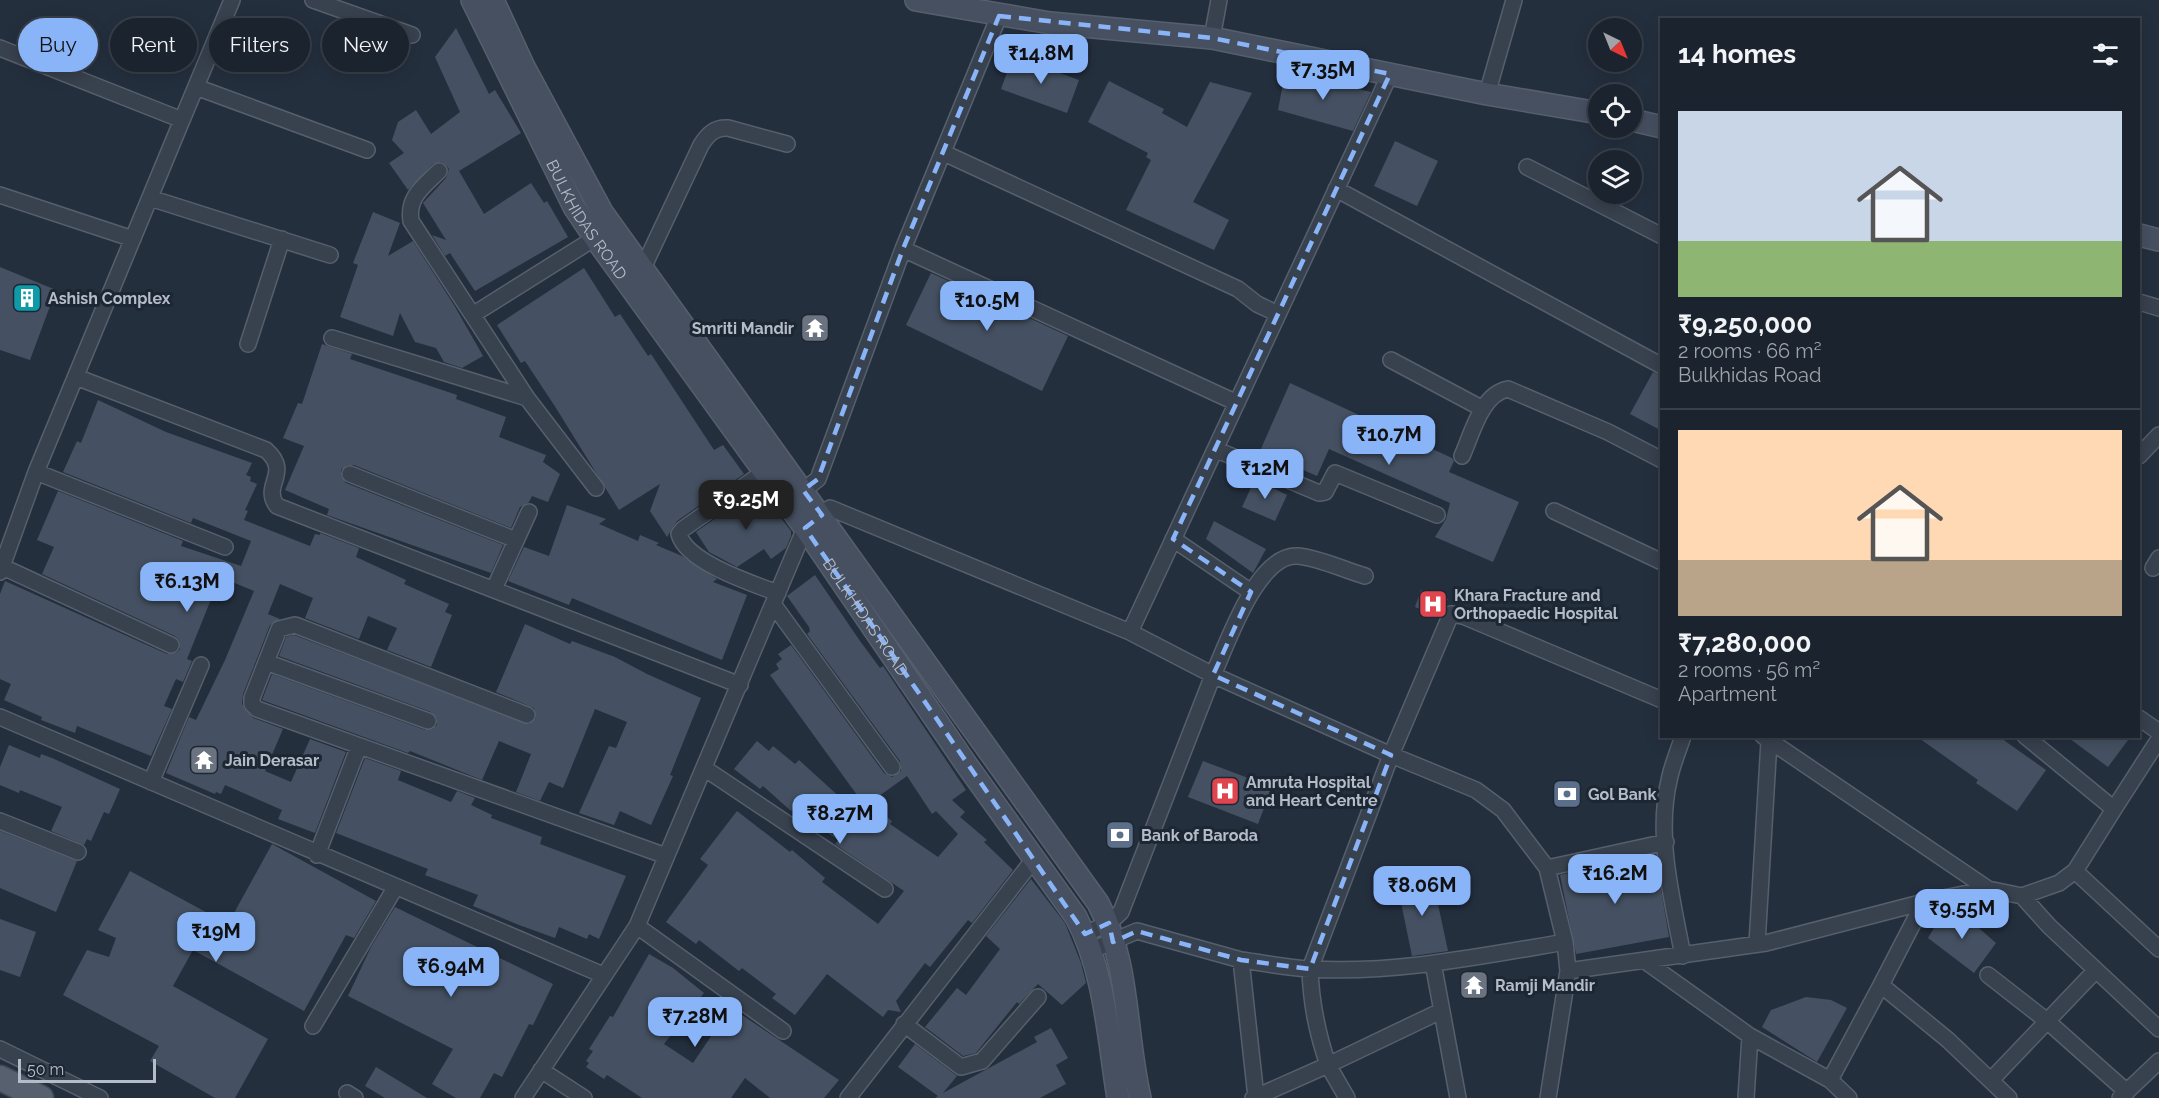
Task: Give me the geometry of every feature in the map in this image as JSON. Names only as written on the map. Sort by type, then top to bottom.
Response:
[{"type":"main road","points":[[0,1078],[41,1098]]},
{"type":"street","points":[[171,645],[2,563],[36,472],[232,0]]},
{"type":"street","points":[[313,0],[412,34]]},
{"type":"street","name":"BULKHIDAS ROAD","points":[[472,0],[569,197],[600,246],[787,504],[813,522],[1098,903],[1111,933],[1127,1006],[1140,1098]]},
{"type":"street","name":"BULKHIDAS ROAD","points":[[493,0],[524,67],[602,212],[804,490],[813,522],[1088,943],[1105,1008],[1118,1098]]},
{"type":"street","points":[[916,0],[988,10],[1050,23],[1212,38],[1487,94],[1588,111]]},
{"type":"street","points":[[1212,38],[1219,0]]},
{"type":"street","points":[[1487,94],[1514,0]]},
{"type":"street","points":[[787,504],[818,480],[903,249],[944,153],[988,10]]},
{"type":"street","points":[[0,48],[182,120]]},
{"type":"street","points":[[1130,632],[1217,450],[1390,74]]},
{"type":"street","points":[[196,87],[367,150]]},
{"type":"street","points":[[1642,122],[1660,127]]},
{"type":"street","points":[[643,268],[701,145],[709,134],[720,128],[728,128],[787,144]]},
{"type":"street","points":[[944,153],[1238,289],[1257,304],[1278,314]]},
{"type":"street","points":[[1527,167],[1660,235]]},
{"type":"street","points":[[439,171],[411,201],[409,209],[411,220],[474,314],[526,398],[596,488]]},
{"type":"street","points":[[1336,189],[1660,365]]},
{"type":"street","points":[[0,195],[133,239]]},
{"type":"street","points":[[150,198],[330,255]]},
{"type":"street","points":[[2140,235],[2159,240]]},
{"type":"street","points":[[248,344],[282,239]]},
{"type":"street","points":[[474,314],[600,246],[623,241]]},
{"type":"street","points":[[903,249],[1237,403]]},
{"type":"street","points":[[649,314],[667,301]]},
{"type":"street","points":[[2140,302],[2159,308]]},
{"type":"street","points":[[332,338],[526,398]]},
{"type":"street","points":[[1391,360],[1483,409]]},
{"type":"street","points":[[76,377],[266,450],[276,458],[278,466],[272,492],[277,506],[740,685]]},
{"type":"street","points":[[1461,456],[1483,409],[1497,391],[1508,389],[1608,432],[1660,459]]},
{"type":"street","points":[[2140,455],[2159,435]]},
{"type":"street","points":[[1217,450],[1319,493],[1325,492],[1335,473],[1437,515]]},
{"type":"street","points":[[36,472],[225,547]]},
{"type":"street","points":[[764,472],[683,529],[680,534],[684,545],[695,554],[776,599],[892,767]]},
{"type":"street","points":[[350,474],[516,540]]},
{"type":"street","points":[[523,1098],[637,927],[776,599],[813,522],[830,508],[1130,632],[1213,675],[1391,755],[1476,790],[1503,810],[1547,868],[1565,942],[1568,971],[1548,1098]]},
{"type":"street","points":[[1554,511],[1660,561]]},
{"type":"street","points":[[494,590],[529,512]]},
{"type":"street","points":[[1173,539],[1251,592]]},
{"type":"street","points":[[1111,933],[1213,675],[1251,592],[1273,566],[1296,556],[1365,576]]},
{"type":"street","points":[[1347,1098],[1328,1065],[1315,1028],[1311,1003],[1310,969],[1391,755],[1451,614],[1463,616],[1552,652],[1660,699]]},
{"type":"street","points":[[527,715],[295,625],[279,629],[252,698],[257,709],[666,856]]},
{"type":"street","points":[[266,662],[428,721]]},
{"type":"street","points":[[151,782],[201,665]]},
{"type":"street","points":[[0,717],[317,855],[603,975]]},
{"type":"street","points":[[2140,719],[2159,732]]},
{"type":"street","points":[[1682,738],[1669,777],[1666,842],[1667,871],[1683,956]]},
{"type":"street","points":[[2027,738],[2114,809]]},
{"type":"street","points":[[1766,739],[1988,889],[2022,896],[2059,883],[2076,871],[2159,739]]},
{"type":"street","points":[[1757,944],[1766,739]]},
{"type":"street","points":[[317,855],[359,746]]},
{"type":"street","points":[[704,768],[885,889]]},
{"type":"street","points":[[0,821],[78,852]]},
{"type":"street","points":[[1547,868],[1666,842]]},
{"type":"street","points":[[848,1098],[1034,859]]},
{"type":"street","points":[[2076,871],[2159,950]]},
{"type":"street","points":[[313,1026],[395,888]]},
{"type":"street","points":[[1568,971],[1645,962],[1757,944],[1924,902],[1988,889]]},
{"type":"street","points":[[2022,896],[2159,1029]]},
{"type":"street","points":[[1830,1080],[1924,902]]},
{"type":"street","points":[[637,927],[783,1031]]},
{"type":"street","points":[[1088,943],[1111,933],[1137,931],[1241,960],[1310,969],[1433,963],[1565,942]]},
{"type":"street","points":[[1241,960],[1255,1097],[1441,1011]]},
{"type":"street","points":[[1645,962],[1750,1036],[1830,1080],[1849,1098]]},
{"type":"street","points":[[1433,963],[1458,1098]]},
{"type":"street","points":[[1992,1079],[2096,970]]},
{"type":"street","points":[[1988,975],[2047,1021],[2123,1095],[2159,1061]]},
{"type":"street","points":[[1881,985],[1992,1079],[2009,1098]]},
{"type":"street","points":[[904,1024],[961,1067],[972,1066],[982,1061],[1038,997]]},
{"type":"street","points":[[1746,1098],[1750,1036]]},
{"type":"street","points":[[0,1049],[100,1098]]},
{"type":"street","points":[[541,1070],[584,1098]]},
{"type":"highlighted area","points":[[999,16],[1212,38],[1390,74],[1173,539],[1251,592],[1213,675],[1391,755],[1310,969],[1241,960],[1137,931],[1113,942],[1109,923],[1085,934],[805,528],[822,515],[803,490],[818,479],[903,249]]},
{"type":"building","points":[[456,28],[489,94],[495,90],[521,133],[459,171],[484,214],[531,183],[544,203],[547,201],[568,237],[475,291],[450,253],[445,256],[432,235],[446,240],[423,203],[446,178],[449,169],[441,162],[433,164],[408,190],[389,163],[404,153],[392,140],[398,122],[416,110],[431,134],[460,112],[435,57]]},
{"type":"building","points":[[1024,60],[1079,80],[1067,113],[1001,89],[1009,67]]},
{"type":"building","points":[[1285,73],[1371,92],[1353,131],[1278,110]]},
{"type":"building","points":[[1109,81],[1164,109],[1162,113],[1187,127],[1210,82],[1252,93],[1193,202],[1229,220],[1214,250],[1126,210],[1151,160],[1146,157],[1148,153],[1088,122]]},
{"type":"building","points":[[1395,141],[1438,161],[1417,206],[1374,186]]},
{"type":"building","points":[[373,212],[400,223],[388,256],[413,241],[483,356],[462,368],[444,362],[436,348],[415,342],[400,313],[393,336],[340,317],[358,265],[353,263]]},
{"type":"building","points":[[0,267],[56,290],[30,360],[0,350]]},
{"type":"building","points":[[584,268],[615,317],[620,314],[648,356],[651,354],[714,450],[723,445],[744,474],[677,521],[667,537],[650,511],[660,484],[619,510],[556,408],[525,361],[521,363],[497,325]]},
{"type":"building","points":[[931,273],[1068,336],[1042,391],[906,325]]},
{"type":"building","points":[[322,344],[352,354],[350,359],[457,395],[456,399],[506,417],[499,437],[546,455],[543,462],[560,474],[548,502],[532,496],[529,502],[520,507],[511,528],[354,465],[348,465],[341,470],[341,476],[346,483],[503,545],[491,573],[327,515],[329,509],[285,490],[304,446],[283,438],[298,403],[302,404]]},
{"type":"building","points":[[1653,372],[1660,375],[1660,430],[1630,414]]},
{"type":"building","points":[[1290,383],[1452,458],[1454,461],[1449,472],[1519,502],[1493,562],[1435,537],[1446,519],[1450,503],[1329,449],[1317,476],[1260,451]]},
{"type":"building","points":[[98,400],[166,432],[252,463],[246,475],[251,477],[250,481],[257,484],[245,510],[248,511],[244,520],[310,546],[315,534],[320,535],[320,533],[359,548],[356,557],[406,580],[404,584],[449,604],[445,612],[452,615],[431,667],[387,650],[397,628],[368,616],[359,639],[305,618],[313,598],[280,584],[268,614],[280,619],[270,625],[243,694],[242,704],[253,718],[283,729],[265,771],[291,782],[310,739],[346,752],[315,833],[278,819],[282,810],[225,785],[221,794],[216,792],[215,794],[166,773],[189,717],[196,720],[225,660],[254,591],[220,577],[187,659],[192,661],[183,682],[176,679],[164,706],[172,709],[151,756],[77,726],[75,733],[41,720],[42,717],[4,700],[11,684],[0,679],[0,594],[5,581],[167,654],[176,653],[180,649],[179,640],[175,636],[42,574],[54,547],[37,540],[58,491],[183,541],[181,546],[241,566],[251,541],[193,518],[191,523],[63,472],[77,441],[81,443]]},
{"type":"building","points":[[1255,479],[1287,495],[1275,521],[1242,507]]},
{"type":"building","points":[[757,489],[791,531],[791,536],[786,548],[771,559],[764,549],[737,567],[709,552],[696,532]]},
{"type":"building","points":[[567,505],[606,519],[599,524],[638,541],[640,535],[659,543],[656,545],[682,556],[717,579],[713,582],[747,595],[722,660],[572,598],[569,605],[508,581],[524,547],[549,556]]},
{"type":"building","points":[[1214,521],[1266,549],[1253,573],[1206,539]]},
{"type":"building","points":[[815,575],[880,668],[883,666],[966,790],[952,800],[965,812],[960,817],[987,840],[984,842],[1013,870],[972,923],[968,920],[930,967],[925,963],[896,1001],[901,1012],[888,1010],[883,1017],[827,974],[795,1015],[772,998],[776,994],[742,968],[739,971],[699,940],[696,944],[666,922],[708,865],[700,859],[737,811],[790,852],[792,850],[825,878],[822,882],[878,924],[904,891],[835,844],[838,840],[793,809],[791,811],[763,786],[760,789],[734,769],[757,741],[769,751],[773,746],[795,764],[799,760],[866,821],[878,810],[892,821],[890,824],[938,857],[958,834],[936,811],[932,814],[907,776],[865,806],[770,675],[779,669],[776,664],[782,659],[778,654],[791,645],[884,773],[892,777],[901,771],[900,761],[807,634],[810,631],[809,627],[787,596]]},
{"type":"building","points":[[1421,590],[1448,599],[1439,616],[1415,607]]},
{"type":"building","points":[[525,624],[570,644],[572,641],[615,657],[701,698],[670,775],[673,776],[651,825],[620,811],[614,825],[579,813],[609,746],[616,748],[627,722],[595,709],[563,788],[549,782],[540,801],[516,792],[531,754],[499,741],[482,780],[410,751],[408,753],[262,700],[272,674],[425,730],[430,730],[437,725],[437,719],[431,712],[279,656],[286,637],[294,635],[529,724],[536,718],[534,708],[496,692]]},
{"type":"building","points":[[1919,738],[2001,738],[2046,770],[2017,811],[1976,783],[1978,780]]},
{"type":"building","points":[[2069,738],[2130,738],[2108,767]]},
{"type":"building","points":[[9,745],[40,758],[41,754],[52,758],[120,789],[109,814],[104,812],[91,841],[87,839],[84,845],[51,831],[62,807],[20,790],[19,793],[0,785],[0,767]]},
{"type":"building","points":[[365,758],[401,771],[398,780],[451,802],[457,791],[475,798],[471,805],[492,815],[491,818],[542,837],[540,844],[626,876],[599,939],[589,934],[587,939],[559,927],[555,938],[519,925],[473,906],[478,895],[425,875],[428,869],[336,833]]},
{"type":"building","points":[[1203,761],[1272,787],[1258,824],[1188,797]]},
{"type":"building","points":[[0,831],[77,861],[56,912],[0,888]]},
{"type":"building","points":[[272,844],[376,901],[354,938],[346,935],[304,1011],[193,950],[173,986],[268,1039],[235,1098],[215,1098],[150,1061],[159,1046],[63,995],[87,950],[109,957],[116,938],[98,930],[130,871],[228,924]]},
{"type":"building","points":[[1655,854],[1669,937],[1576,954],[1560,875]]},
{"type":"building","points":[[1432,876],[1448,951],[1412,956],[1397,883]]},
{"type":"building","points":[[1031,879],[1065,923],[1081,963],[1086,983],[1062,1005],[1038,984],[1019,1004],[1017,1002],[976,1053],[963,1056],[925,1027],[957,988],[966,995],[1000,949],[986,936]]},
{"type":"building","points":[[395,907],[553,984],[533,1025],[529,1024],[502,1077],[494,1073],[480,1098],[456,1098],[432,1084],[453,1049],[348,996],[371,947]]},
{"type":"building","points":[[1964,915],[1996,943],[1974,973],[1928,938],[1941,916]]},
{"type":"building","points":[[0,919],[36,932],[20,977],[0,970]]},
{"type":"building","points":[[649,954],[673,968],[704,993],[664,1044],[693,1063],[718,1026],[721,1029],[725,1024],[729,1027],[735,1017],[739,1019],[742,1015],[839,1080],[824,1098],[770,1098],[745,1078],[731,1098],[642,1098],[607,1075],[604,1079],[586,1067],[589,1063],[586,1061],[593,1051],[589,1049],[610,1016],[613,1017]]},
{"type":"building","points":[[1806,997],[1831,1000],[1847,1008],[1817,1062],[1762,1027],[1771,1010]]},
{"type":"building","points":[[1051,1028],[1068,1058],[1056,1065],[1066,1084],[1040,1098],[935,1098],[938,1096],[898,1067],[915,1044],[957,1076],[943,1093],[1037,1042],[1034,1037]]},
{"type":"building","points":[[376,1067],[427,1098],[385,1098],[365,1086]]},
{"type":"place","name":"Ashish Complex","points":[[27,298]]},
{"type":"place","name":"Smriti Mandir","points":[[815,328]]},
{"type":"place","name":"Khara Fracture and Orthopaedic Hospital","points":[[1433,604]]},
{"type":"place","name":"Jain Derasar","points":[[204,760]]},
{"type":"place","name":"Amruta Hospital and Heart Centre","points":[[1225,791]]},
{"type":"place","name":"Gol Bank","points":[[1567,794]]},
{"type":"place","name":"Bank of Baroda","points":[[1120,835]]},
{"type":"place","name":"Ramji Mandir","points":[[1474,985]]}]
